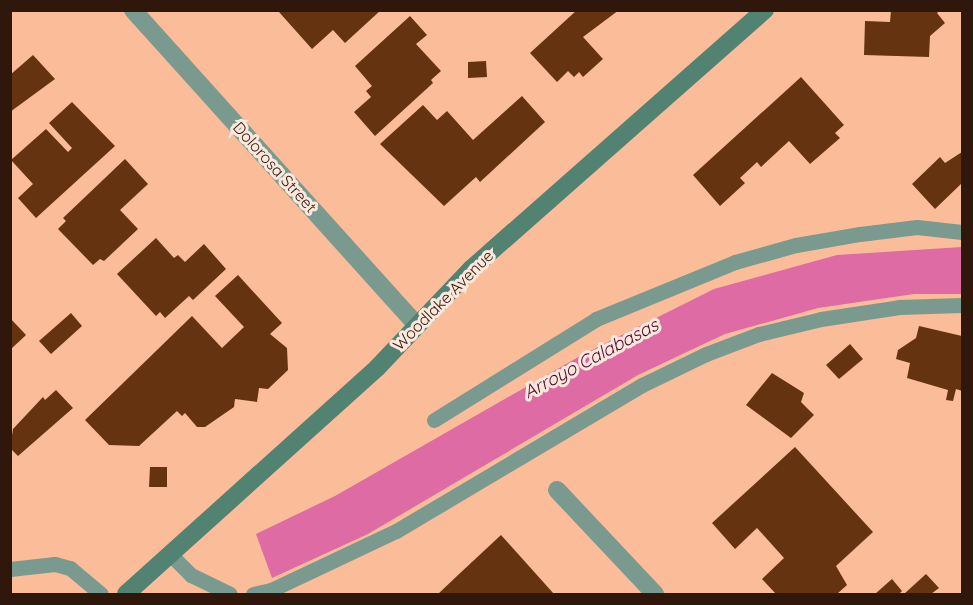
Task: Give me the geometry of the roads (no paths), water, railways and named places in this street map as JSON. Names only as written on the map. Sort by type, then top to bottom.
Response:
[{"type":"street","name":"Dolorosa Street","points":[[134,10],[416,324]]},
{"type":"street","name":"Woodlake Avenue","points":[[126,594],[377,368],[416,324],[471,269],[765,10]]},
{"type":"street","points":[[557,490],[655,594]]},
{"type":"lane","points":[[434,420],[596,319],[735,262],[796,245],[860,234],[917,228],[963,232]]},
{"type":"lane","points":[[253,594],[272,590],[396,531],[642,385],[706,354],[759,334],[821,319],[899,307],[963,305]]},
{"type":"lane","points":[[170,554],[191,574],[230,594]]},
{"type":"lane","points":[[10,569],[55,564],[70,568],[101,594]]},
{"type":"water","name":"Arroyo Calabasas","points":[[962,247],[962,294],[914,294],[818,308],[725,334],[638,375],[368,534],[272,578],[256,534],[335,496],[582,355],[714,289],[837,255]]}]
